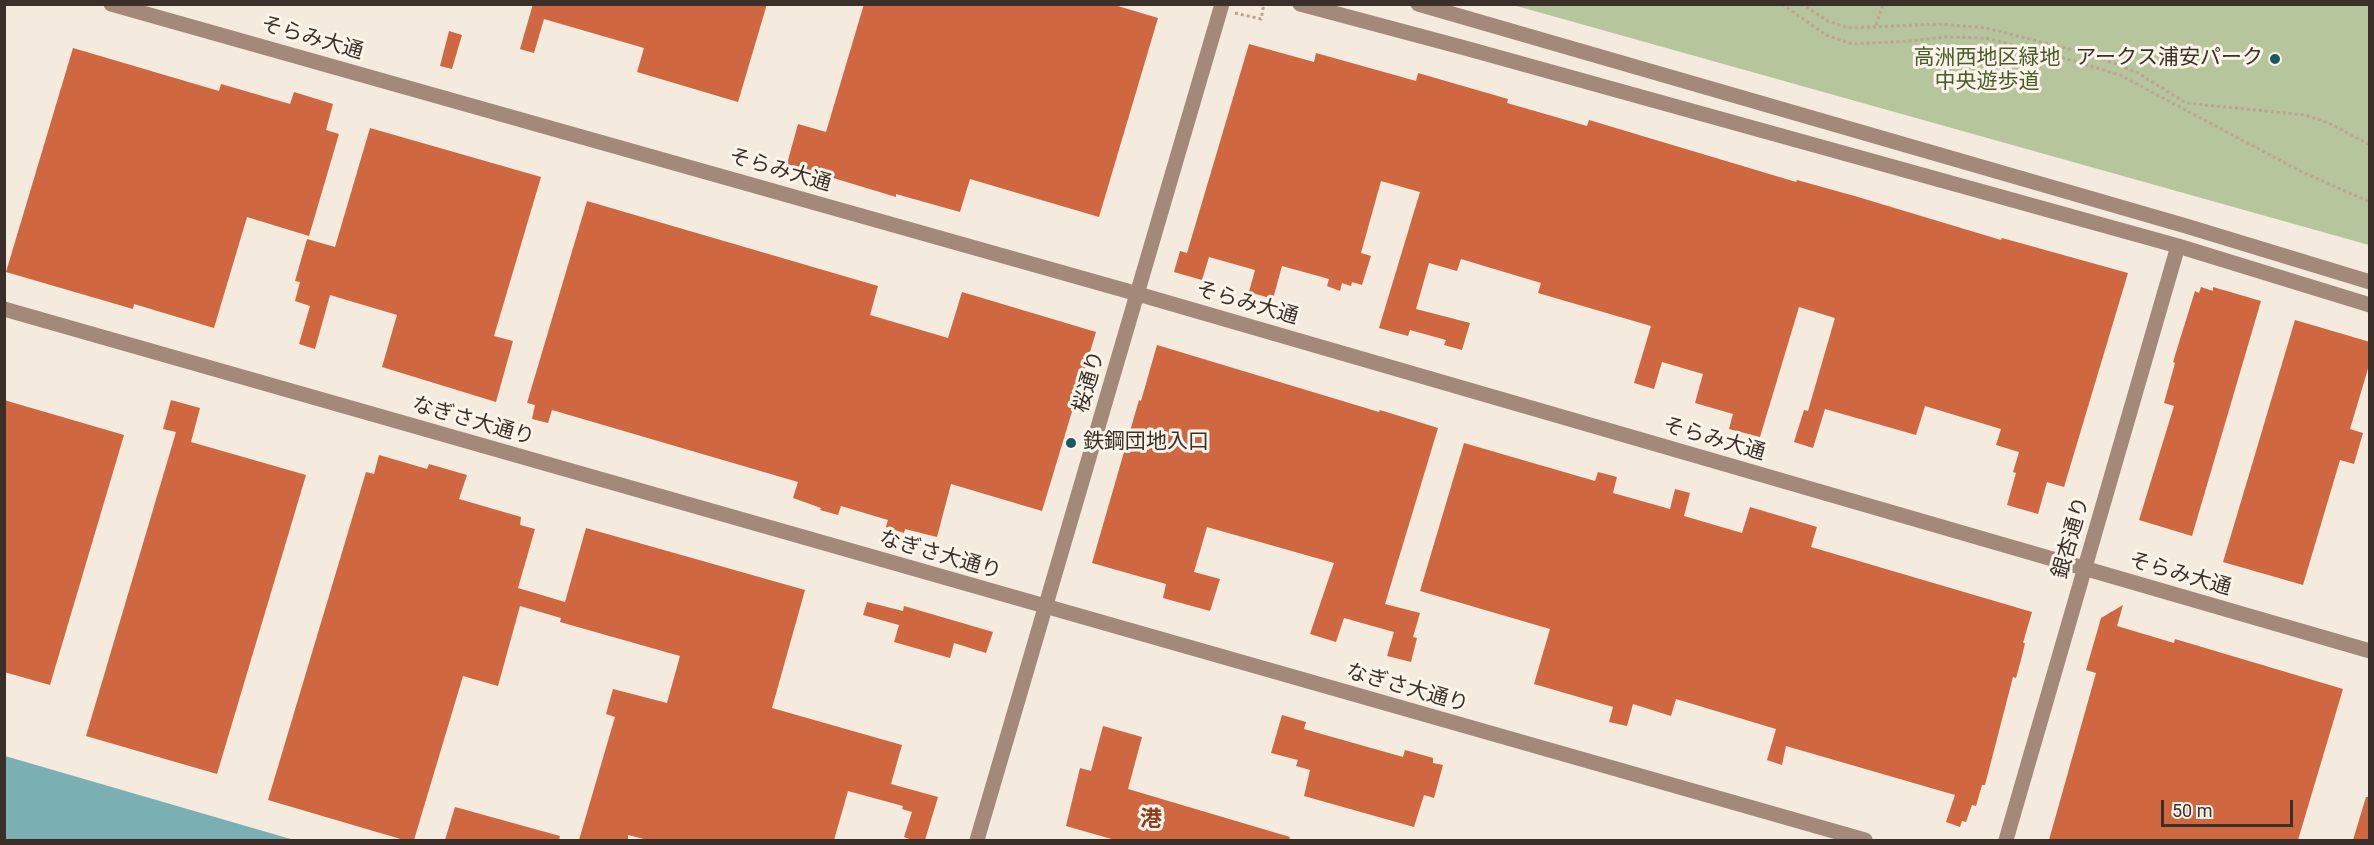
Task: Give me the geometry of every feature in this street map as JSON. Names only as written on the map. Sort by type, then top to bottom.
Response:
[{"type":"street","name":"そらみ大通","points":[[111,4],[1138,294],[2084,570],[2370,651]]},
{"type":"street","name":"桜通り","points":[[977,840],[1222,4]]},
{"type":"street","points":[[1300,4],[2178,246],[2370,305]]},
{"type":"street","points":[[1418,4],[2186,226],[2370,282]]},
{"type":"street","name":"銀杏通り","points":[[2006,840],[2178,246]]},
{"type":"street","name":"なぎさ大通り","points":[[4,309],[1865,840]]},
{"type":"path","points":[[1782,4],[1826,35],[1852,44],[1910,41],[1945,36],[1986,38],[2120,75],[2301,171],[2370,202]]},
{"type":"path","points":[[1801,4],[1828,21],[1848,28],[1939,24],[1986,28],[2092,55],[2139,73],[2186,103],[2306,115],[2331,124],[2370,146]]},
{"type":"path","points":[[1876,25],[1883,4]]},
{"type":"green space","name":"高洲西地区緑地 中央遊歩道","points":[[1513,5],[2369,5],[2369,245]]},
{"type":"water","points":[[5,756],[294,840],[5,840]]},
{"type":"building","points":[[533,4],[767,4],[738,102],[637,72],[644,48],[544,19],[534,53],[520,49]]},
{"type":"building","points":[[864,4],[1111,4],[1158,18],[1099,217],[970,179],[960,212],[896,194],[896,197],[787,164],[798,124],[826,132]]},
{"type":"building","points":[[449,31],[462,35],[452,69],[440,66]]},
{"type":"building","points":[[1249,44],[1314,62],[1316,53],[1416,81],[1418,73],[1508,99],[1507,103],[1587,126],[1589,120],[1796,182],[1797,180],[2001,240],[2002,238],[2128,273],[2064,487],[2047,482],[2038,514],[2007,505],[2019,452],[1996,445],[2001,429],[1925,406],[1916,435],[1825,409],[1813,448],[1794,442],[1804,410],[1808,411],[1835,318],[1799,307],[1760,437],[1729,429],[1733,414],[1695,403],[1703,374],[1662,362],[1654,389],[1634,383],[1651,326],[1538,293],[1541,283],[1461,259],[1457,271],[1429,263],[1416,309],[1470,323],[1462,350],[1444,345],[1446,340],[1410,330],[1408,336],[1379,328],[1420,192],[1381,181],[1361,253],[1371,256],[1362,285],[1352,282],[1351,286],[1342,283],[1340,291],[1327,286],[1329,279],[1282,266],[1273,299],[1249,292],[1255,270],[1209,257],[1202,280],[1174,272],[1180,251],[1187,253]]},
{"type":"building","points":[[73,48],[219,91],[221,84],[290,104],[294,92],[333,104],[326,130],[339,134],[309,236],[247,217],[214,328],[134,304],[133,309],[6,272]]},
{"type":"building","points":[[370,128],[541,177],[494,336],[513,341],[496,402],[382,367],[397,315],[330,295],[315,349],[299,344],[310,306],[295,301],[300,282],[295,281],[307,239],[335,247]]},
{"type":"building","points":[[587,201],[878,286],[870,315],[948,338],[962,292],[1096,332],[1042,511],[951,484],[937,537],[905,529],[904,533],[886,527],[888,520],[841,506],[838,515],[793,498],[798,482],[552,410],[548,423],[532,419],[535,405],[527,403]]},
{"type":"building","points":[[2201,287],[2213,291],[2213,287],[2261,301],[2192,536],[2139,520],[2174,406],[2164,403],[2175,363],[2173,362],[2195,291],[2199,293]]},
{"type":"building","points":[[2295,320],[2370,342],[2370,362],[2350,429],[2363,433],[2354,464],[2340,460],[2303,585],[2223,562]]},
{"type":"building","points":[[1157,345],[1438,428],[1385,604],[1420,613],[1413,637],[1417,638],[1411,662],[1387,656],[1394,632],[1344,618],[1336,642],[1310,634],[1334,563],[1207,527],[1194,572],[1220,579],[1210,611],[1163,598],[1166,584],[1092,563]]},
{"type":"building","points":[[4,400],[124,435],[50,685],[4,672]]},
{"type":"building","points":[[171,400],[200,408],[191,442],[306,475],[217,774],[86,736],[176,432],[163,429]]},
{"type":"building","points":[[1464,443],[1595,481],[1598,472],[1617,477],[1613,493],[1670,509],[1675,489],[1690,493],[1684,516],[1742,533],[1750,507],[1817,527],[1811,547],[2032,612],[2023,643],[2025,643],[2022,656],[2016,678],[2013,677],[1985,785],[1982,785],[1976,806],[1972,805],[1966,822],[1962,821],[1960,827],[1946,822],[1955,795],[1786,746],[1782,765],[1767,760],[1776,729],[1676,699],[1671,716],[1633,704],[1627,726],[1609,722],[1613,707],[1534,684],[1550,629],[1420,591]]},
{"type":"building","points":[[379,455],[427,469],[429,464],[467,475],[459,499],[521,517],[520,525],[535,529],[518,588],[565,602],[586,528],[805,590],[772,708],[902,745],[891,784],[938,797],[925,840],[912,840],[904,837],[912,812],[902,809],[903,806],[848,791],[834,840],[648,840],[628,835],[628,840],[579,840],[615,717],[606,714],[613,689],[667,703],[680,656],[560,622],[561,618],[520,606],[498,686],[463,676],[414,840],[404,840],[268,800],[366,472],[374,474]]},
{"type":"building","points":[[867,602],[903,611],[904,606],[993,632],[986,653],[954,643],[950,658],[894,642],[899,625],[863,615]]},
{"type":"building","points":[[2123,605],[2117,626],[2174,643],[2175,639],[2343,689],[2298,840],[2049,840],[2096,673],[2086,670],[2101,618]]},
{"type":"building","points":[[1282,715],[1306,722],[1304,729],[1403,757],[1405,750],[1433,758],[1433,763],[1443,765],[1434,798],[1424,795],[1414,827],[1304,796],[1310,770],[1296,766],[1298,760],[1271,753]]},
{"type":"building","points":[[1103,726],[1142,737],[1128,789],[1290,837],[1289,840],[1115,840],[1066,826],[1080,768],[1091,771]]},
{"type":"building","points":[[2366,797],[2370,797],[2370,840],[2353,840]]},
{"type":"building","points":[[455,807],[560,836],[559,840],[445,840]]},
{"type":"place","name":"アークス浦安パーク","points":[[2275,59]]},
{"type":"place","name":"鉄鋼団地入口","points":[[1071,443]]},
{"type":"district","name":"港","points":[[1151,820]]}]
